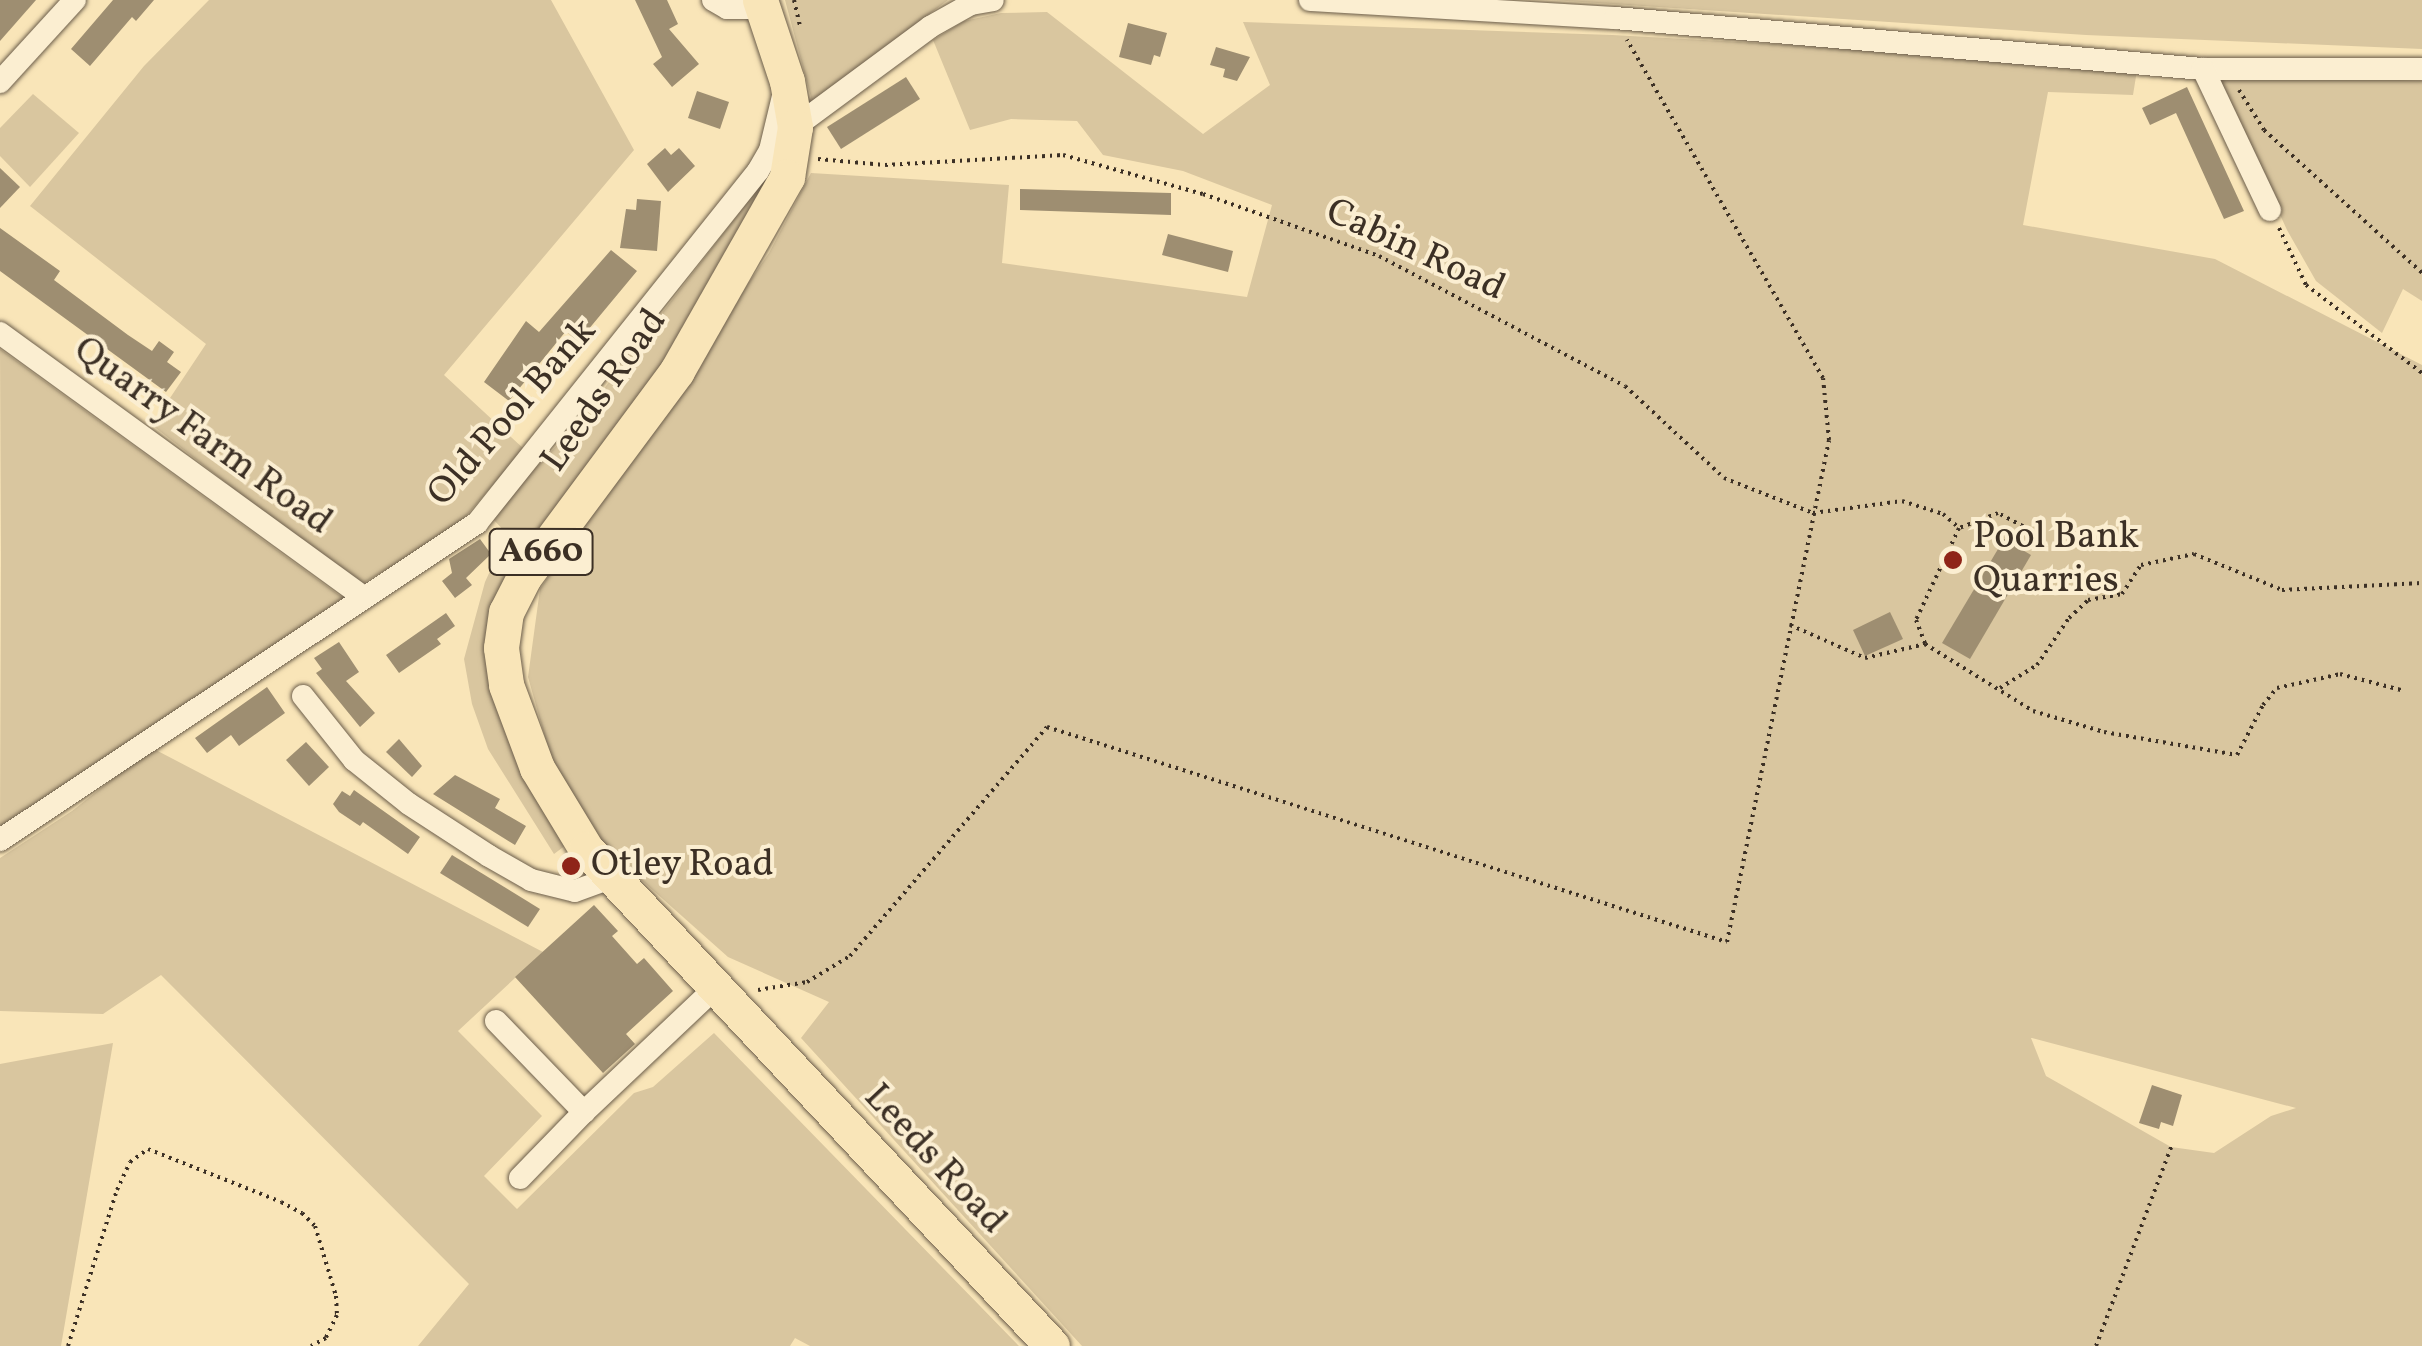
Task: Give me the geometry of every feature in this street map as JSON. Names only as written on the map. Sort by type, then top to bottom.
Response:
[{"type":"highway","points":[[778,2],[794,142]]},
{"type":"highway","name":"Leeds Road","points":[[794,142],[778,199],[677,371],[547,543],[506,612],[501,648],[520,728],[557,806],[610,878],[1052,1346]]},
{"type":"street","points":[[0,82],[75,0]]},
{"type":"street","points":[[712,0],[727,8],[778,2]]},
{"type":"street","points":[[794,142],[930,27],[972,4],[994,0]]},
{"type":"street","points":[[1310,0],[1615,18],[2203,69],[2422,69]]},
{"type":"street","points":[[2203,69],[2270,210]]},
{"type":"street","name":"Old Pool Bank","points":[[0,840],[477,522],[758,171],[770,150],[787,82]]},
{"type":"street","name":"Quarry Farm Road","points":[[0,333],[364,597]]},
{"type":"street","points":[[304,696],[354,760],[409,804],[490,856],[531,880],[576,890],[610,878]]},
{"type":"street","points":[[520,1178],[584,1112],[725,999]]},
{"type":"street","points":[[496,1022],[584,1112]]},
{"type":"path","points":[[725,999],[807,982],[850,956],[1047,728],[1727,942],[1829,440],[1823,378],[1615,18]]},
{"type":"path","points":[[2228,66],[2264,130],[2422,272]]},
{"type":"path","name":"Cabin Road","points":[[794,142],[885,165],[1063,156],[1203,194],[1379,256],[1625,386],[1724,478],[1812,513],[1902,500],[1942,514],[1959,528]]},
{"type":"path","points":[[2270,210],[2306,285],[2422,373]]},
{"type":"path","points":[[2036,533],[1998,513],[1959,528],[1916,620],[1925,644],[2033,711],[2104,732],[2237,755],[2263,705],[2277,688],[2340,674],[2401,690]]},
{"type":"path","points":[[1999,689],[2036,665],[2068,618],[2088,600],[2122,594],[2141,564],[2194,554],[2282,590],[2422,583]]},
{"type":"path","points":[[1790,625],[1864,658],[1925,644]]},
{"type":"path","points":[[2096,1346],[2171,1147]]},
{"type":"path","points":[[68,1346],[117,1190],[130,1162],[148,1149],[280,1202],[302,1213],[315,1226],[337,1315],[326,1338],[311,1346]]},
{"type":"shaded area","points":[[209,0],[551,0],[634,150],[444,375],[524,449],[453,531],[358,586],[152,425],[206,344],[30,206],[144,66]]},
{"type":"shaded area","points":[[785,0],[948,0],[812,101]]},
{"type":"shaded area","points":[[1552,0],[2422,0],[2422,49],[2086,35]]},
{"type":"shaded area","points":[[1047,12],[1203,134],[1270,85],[1243,22],[1612,35],[2138,64],[2133,95],[2048,92],[2023,225],[2215,259],[2422,365],[2422,1346],[1082,1346],[801,1038],[829,1002],[728,957],[610,852],[556,776],[528,677],[540,589],[769,253],[811,173],[1009,185],[1002,263],[1247,297],[1272,205],[1183,171],[1103,155],[1077,121],[1011,119],[970,130],[933,40],[964,21],[1001,13]],"holes":[[[2031,1038],[2296,1108],[2271,1116],[2214,1153],[2171,1147],[2046,1076]]]},
{"type":"shaded area","points":[[2222,72],[2422,81],[2422,301],[2403,289],[2382,333],[2316,281],[2287,230],[2221,85]]},
{"type":"shaded area","points":[[33,94],[79,133],[30,187],[0,156],[0,128]]},
{"type":"shaded area","points":[[765,179],[772,185],[660,373],[499,603],[570,842],[554,854],[488,749],[472,704],[464,659],[485,582],[507,534],[493,519],[507,497],[573,429]]},
{"type":"shaded area","points":[[0,349],[343,598],[0,829],[1,557]]},
{"type":"shaded area","points":[[152,748],[543,952],[458,1031],[542,1116],[484,1176],[517,1209],[634,1093],[653,1087],[714,1033],[1019,1346],[810,1346],[795,1338],[790,1346],[418,1346],[469,1284],[161,975],[103,1014],[0,1011],[0,858],[72,811]]},
{"type":"shaded area","points":[[113,1043],[61,1346],[0,1346],[0,1064]]},
{"type":"building","points":[[0,0],[36,0],[0,41]]},
{"type":"building","points":[[113,0],[154,0],[136,21],[132,17],[90,66],[71,49]]},
{"type":"building","points":[[635,0],[667,0],[678,24],[669,29],[699,64],[672,87],[653,64],[662,57]]},
{"type":"building","points":[[1128,23],[1167,33],[1160,57],[1154,55],[1151,65],[1119,57]]},
{"type":"building","points":[[1216,47],[1250,57],[1237,81],[1223,77],[1225,69],[1210,65]]},
{"type":"building","points":[[906,77],[920,99],[841,149],[827,127]]},
{"type":"building","points":[[2187,87],[2244,211],[2224,219],[2176,113],[2150,125],[2142,108]]},
{"type":"building","points":[[697,91],[729,102],[720,129],[688,118]]},
{"type":"building","points":[[665,148],[671,155],[679,148],[695,166],[668,192],[647,164]]},
{"type":"building","points":[[0,168],[20,187],[0,208]]},
{"type":"building","points":[[1020,189],[1171,193],[1171,215],[1020,210]]},
{"type":"building","points":[[637,199],[661,201],[657,251],[620,248],[626,209],[636,210]]},
{"type":"building","points":[[0,228],[60,271],[54,280],[128,335],[152,351],[159,341],[174,352],[167,362],[181,372],[166,392],[0,271]]},
{"type":"building","points":[[1168,234],[1233,251],[1228,272],[1162,255]]},
{"type":"building","points":[[611,250],[637,271],[578,342],[566,331],[509,401],[484,382],[526,321],[539,332]]},
{"type":"building","points":[[480,539],[491,554],[466,578],[472,585],[455,598],[442,581],[452,573],[449,559]]},
{"type":"building","points":[[2004,539],[2031,555],[1970,659],[1942,643]]},
{"type":"building","points":[[1890,612],[1903,639],[1865,656],[1853,630]]},
{"type":"building","points":[[446,613],[455,626],[437,639],[441,644],[399,673],[386,655]]},
{"type":"building","points":[[339,642],[359,672],[346,681],[375,713],[360,727],[316,673],[322,669],[314,658]]},
{"type":"building","points":[[267,687],[285,713],[239,746],[231,735],[207,753],[195,738]]},
{"type":"building","points":[[399,739],[422,766],[412,777],[386,752]]},
{"type":"building","points":[[306,742],[329,767],[309,786],[286,760]]},
{"type":"building","points":[[455,775],[500,799],[495,808],[526,826],[515,845],[433,794]]},
{"type":"building","points":[[354,790],[420,837],[408,854],[363,822],[360,826],[339,812],[333,804],[342,791],[350,796]]},
{"type":"building","points":[[452,855],[540,909],[528,927],[440,873]]},
{"type":"building","points":[[594,905],[618,931],[612,936],[637,964],[644,958],[673,991],[626,1034],[635,1044],[603,1073],[515,977]]},
{"type":"building","points":[[2152,1085],[2182,1095],[2173,1126],[2161,1122],[2159,1129],[2139,1123]]},
{"type":"place","name":"Pool Bank Quarries","points":[[1953,560]]},
{"type":"place","name":"Otley Road","points":[[571,866]]}]
